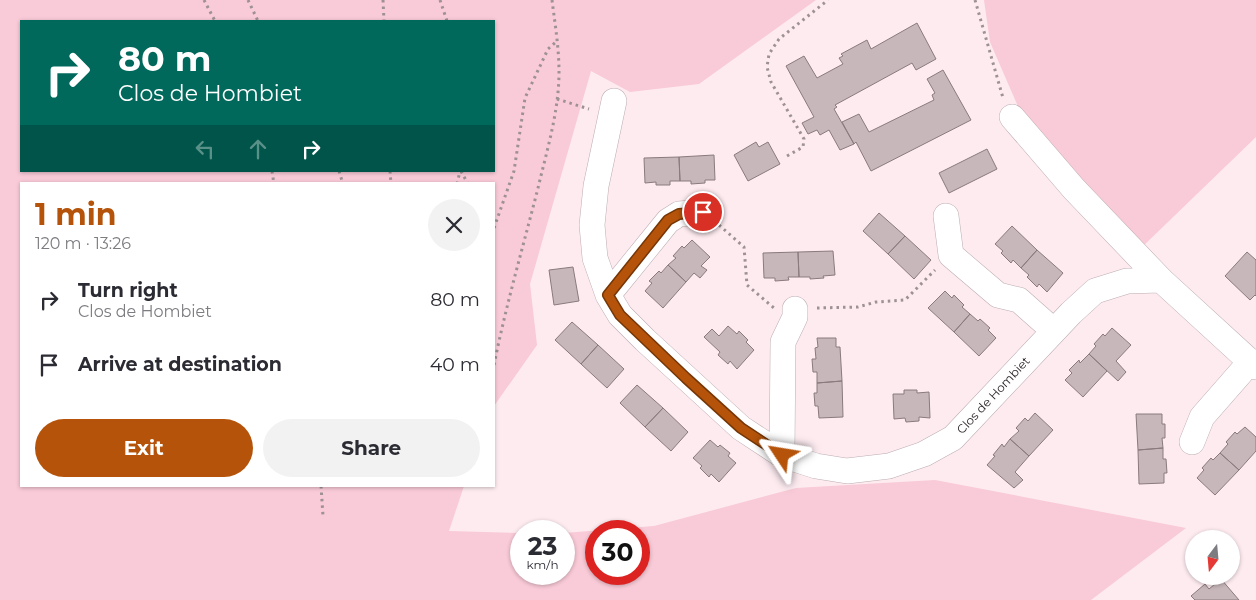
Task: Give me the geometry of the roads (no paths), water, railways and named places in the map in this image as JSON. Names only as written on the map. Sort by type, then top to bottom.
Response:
[{"type":"street","name":"Clos de Hombiet","points":[[613,108],[596,186],[592,225],[595,258],[608,295],[620,315],[741,428],[782,455],[816,466],[846,471],[889,466],[924,454],[953,438],[1054,331],[1095,291],[1127,282],[1161,280]]},
{"type":"street","points":[[1012,117],[1074,189],[1161,280],[1254,364],[1202,417],[1192,442]]},
{"type":"street","points":[[608,295],[668,220],[679,214],[703,212]]},
{"type":"street","points":[[946,216],[950,255],[998,295],[1019,300],[1054,331]]},
{"type":"street","points":[[782,455],[783,342],[795,317],[795,309]]}]
